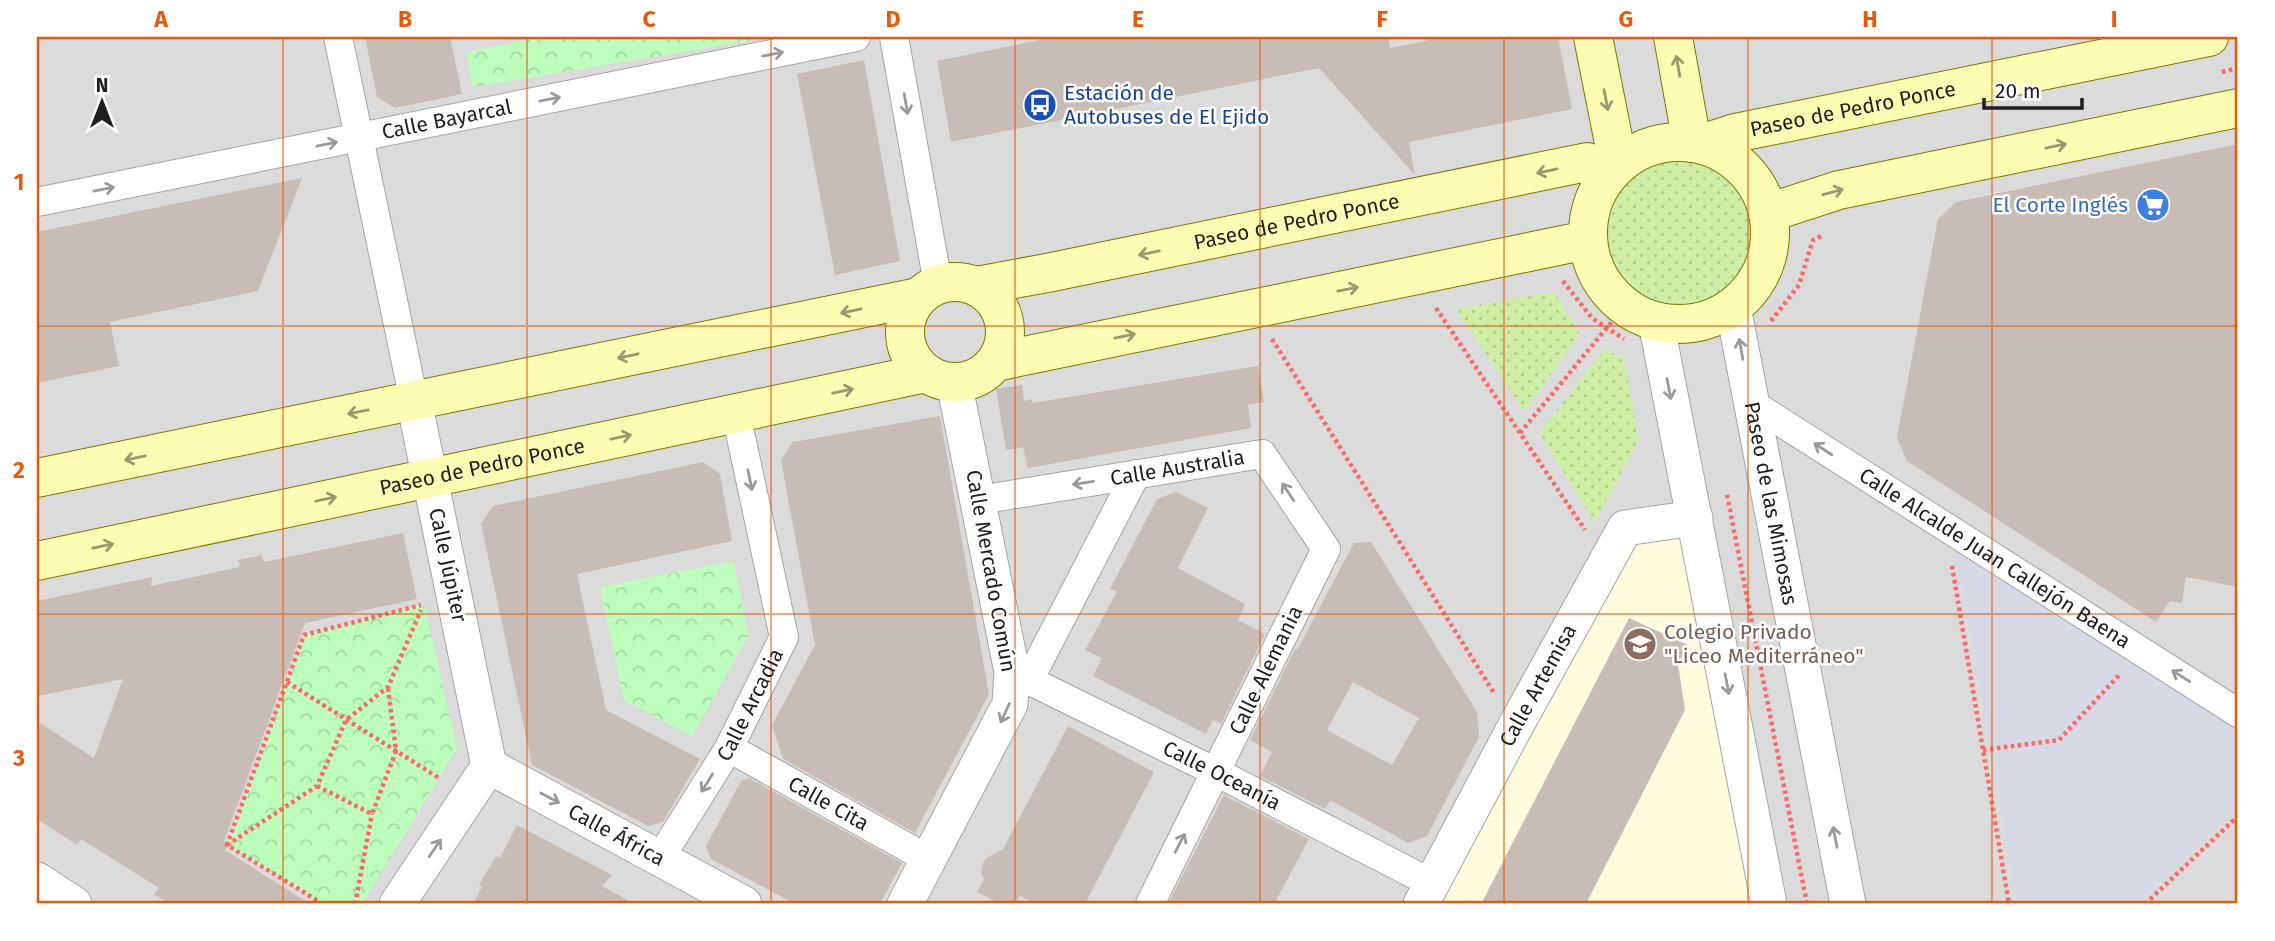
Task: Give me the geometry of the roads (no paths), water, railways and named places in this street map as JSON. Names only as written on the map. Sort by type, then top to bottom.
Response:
[{"type":"main road","points":[[1593,37],[1616,166]]},
{"type":"main road","points":[[1673,37],[1697,143]]},
{"type":"main road","name":"Paseo de Pedro Ponce","points":[[1697,143],[2102,47],[2209,37]]},
{"type":"main road","points":[[1768,213],[1839,190],[2238,108]]},
{"type":"main road","points":[[1672,141],[1697,143],[1725,154],[1745,169],[1759,189],[1768,213],[1770,239],[1765,265],[1752,288],[1733,307],[1710,320],[1683,325],[1640,315],[1605,289],[1592,265],[1587,240],[1589,212],[1600,185],[1616,166],[1643,148],[1672,141]]},
{"type":"main road","name":"Paseo de Pedro Ponce","points":[[977,286],[1587,162],[1616,166]]},
{"type":"main road","points":[[995,362],[1587,240]]},
{"type":"main road","points":[[37,478],[414,401],[928,290],[951,281],[977,286],[989,294],[1004,320],[1006,334],[1002,349],[995,362],[984,373],[970,380],[940,378],[914,361],[906,346],[904,328],[909,311],[928,290]]},
{"type":"main road","name":"Paseo de Pedro Ponce","points":[[37,561],[736,414],[940,378]]},
{"type":"street","name":"Calle Júpiter","points":[[338,37],[489,766]]},
{"type":"street","name":"Calle Bayarcal","points":[[37,202],[856,37]]},
{"type":"street","points":[[894,37],[928,290]]},
{"type":"street","name":"Paseo de las Mimosas","points":[[1733,307],[1848,904]]},
{"type":"street","points":[[1640,315],[1695,518],[1769,904]]},
{"type":"street","name":"Calle Mercado Común","points":[[940,378],[979,500],[1021,676]]},
{"type":"street","name":"Calle Alcalde Juan Callejón Baena","points":[[1751,403],[2238,713]]},
{"type":"street","name":"Calle Arcadia","points":[[660,858],[729,748],[784,637],[736,414]]},
{"type":"street","name":"Calle Australia","points":[[979,500],[1262,454],[1326,549]]},
{"type":"street","name":"Calle Mercado Común","points":[[905,904],[1010,705],[1021,676],[1136,474]]},
{"type":"street","name":"Calle Artemisa","points":[[1426,894],[1625,528],[1695,518]]},
{"type":"street","name":"Calle Alemania","points":[[1150,904],[1326,549]]},
{"type":"street","name":"Calle Oceanía","points":[[1021,676],[1216,772],[1426,894]]},
{"type":"street","name":"Calle Cita","points":[[729,748],[928,859]]},
{"type":"street","points":[[397,904],[489,766]]},
{"type":"street","name":"Calle África","points":[[489,766],[744,904]]},
{"type":"street","points":[[37,880],[74,904]]},
{"type":"place","name":"Estación de Autobuses de El Ejido","points":[[1040,105]]},
{"type":"place","name":"El Corte Inglés","points":[[2153,205]]},
{"type":"place","name":"Colegio Privado \"Liceo Mediterráneo\"","points":[[1640,644]]}]
